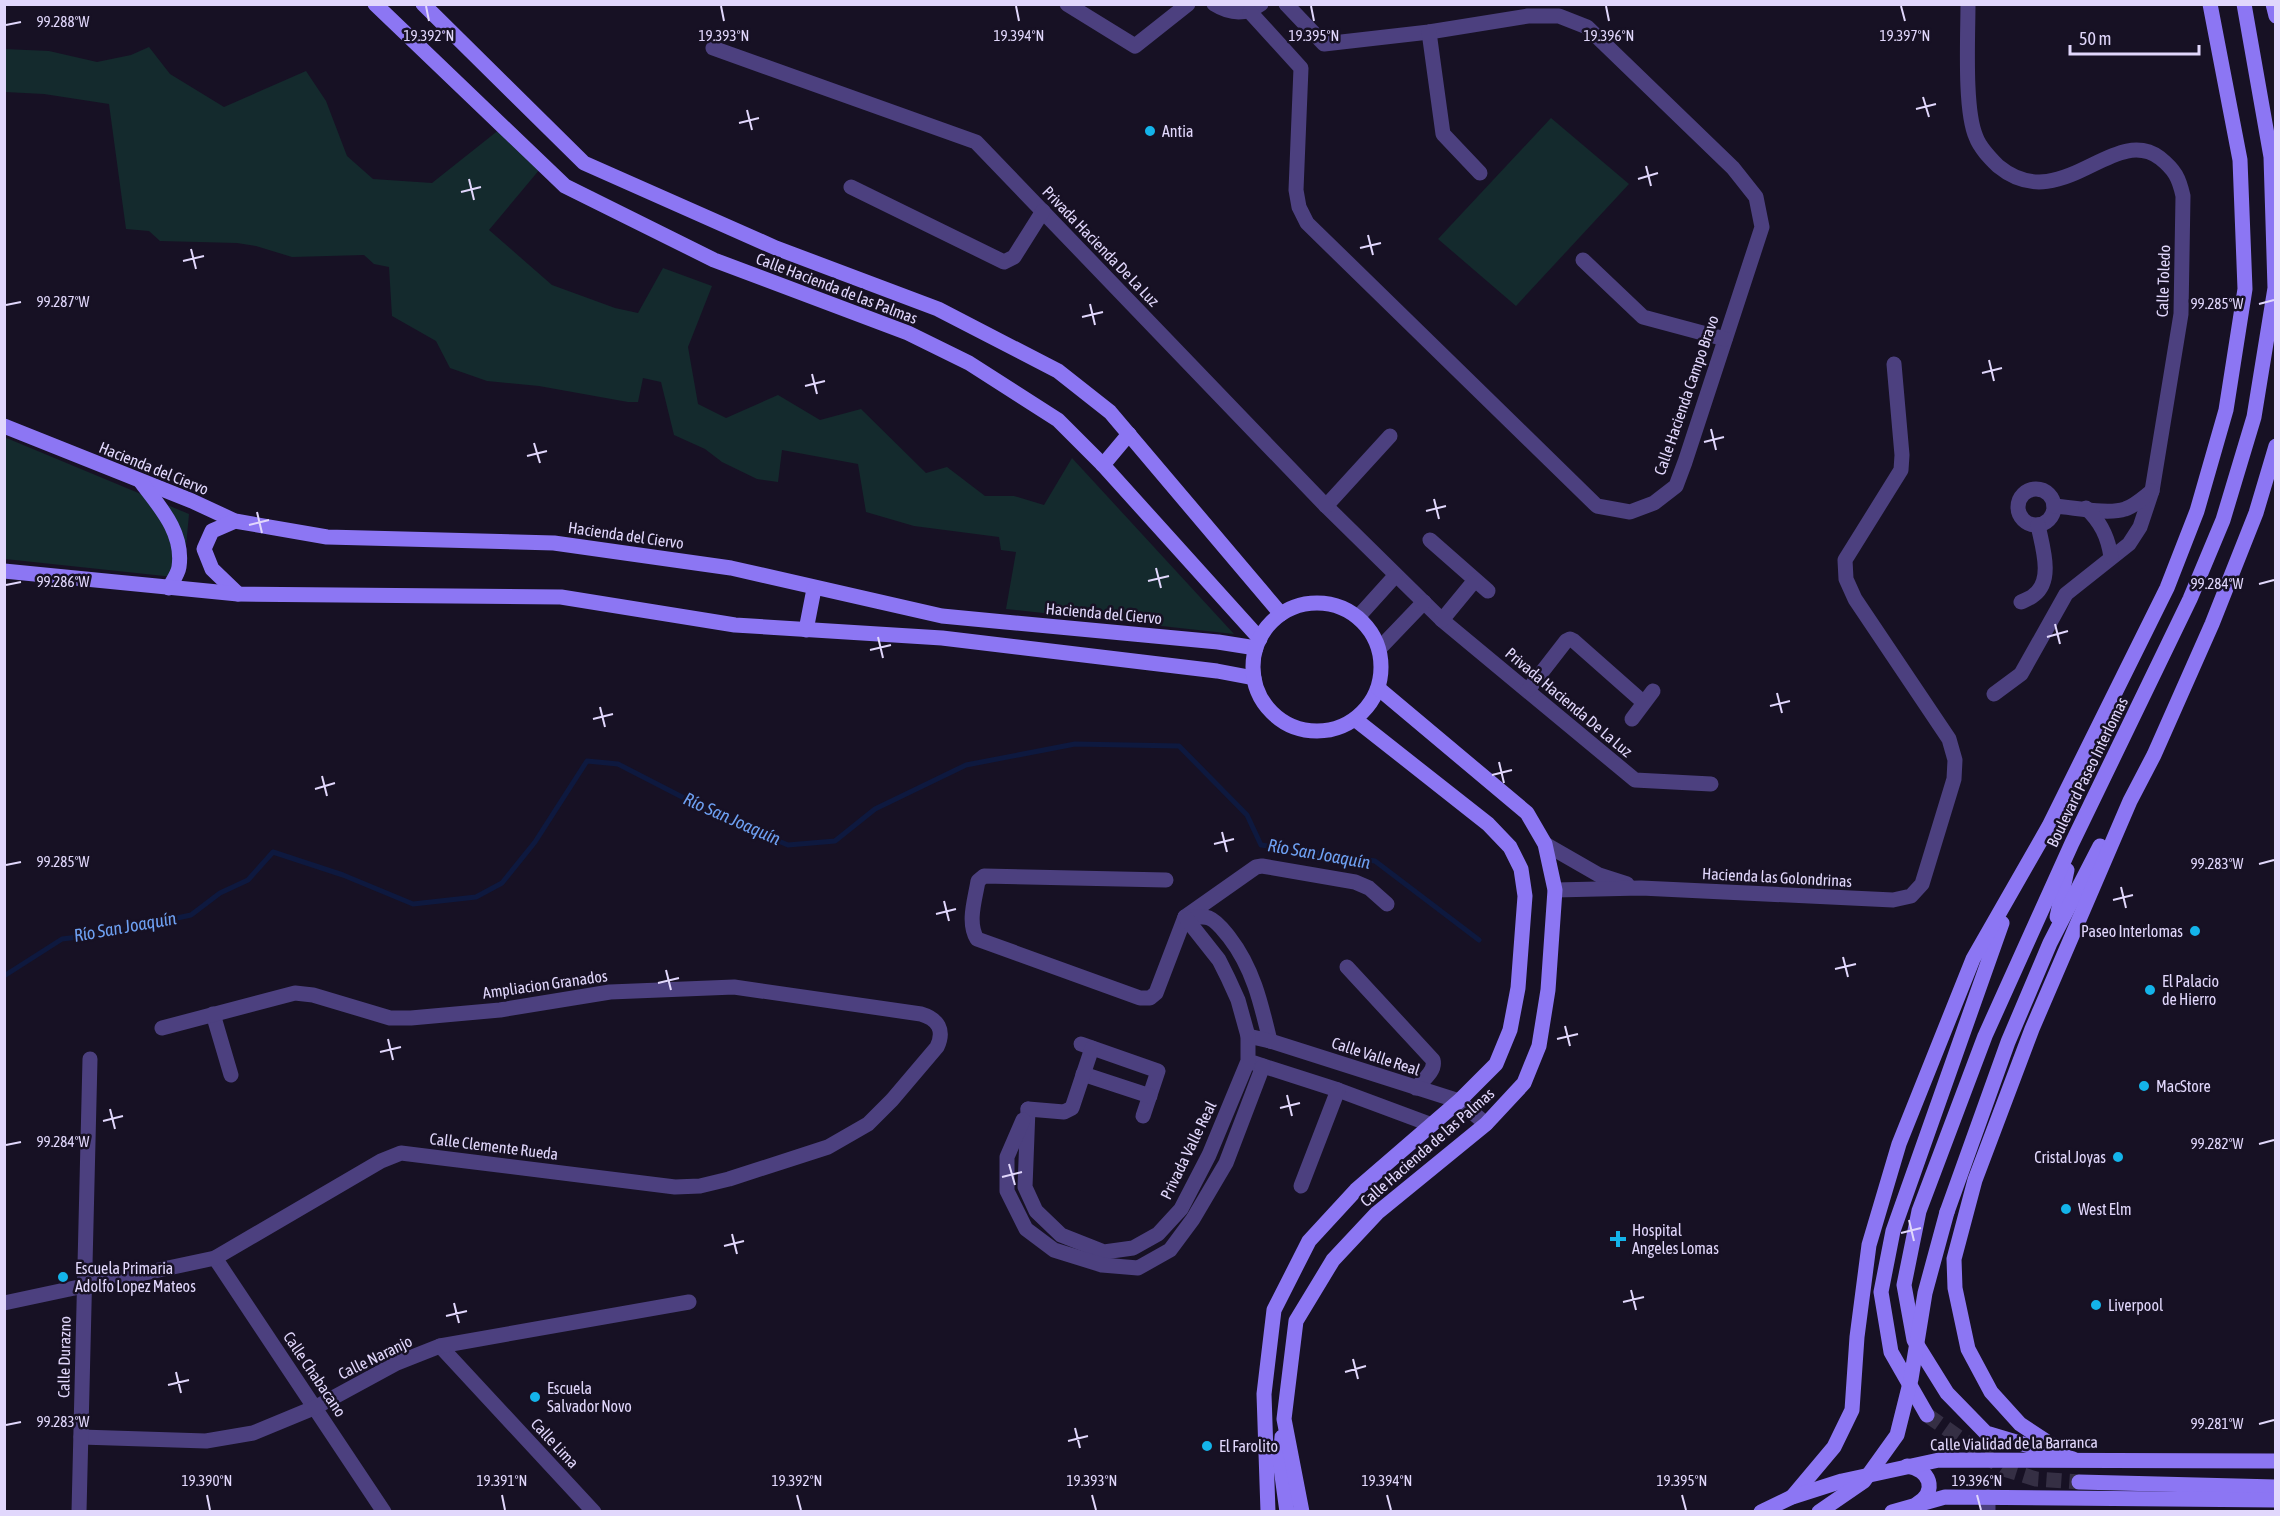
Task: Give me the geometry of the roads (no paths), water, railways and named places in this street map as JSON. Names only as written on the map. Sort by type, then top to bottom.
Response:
[{"type":"main road","name":"Calle Hacienda de las Palmas","points":[[375,4],[565,186],[714,260],[908,333],[969,363],[1058,420],[1103,465],[1258,644]]},
{"type":"main road","name":"Calle Hacienda de las Palmas","points":[[423,4],[584,163],[776,248],[938,309],[1058,371],[1110,412],[1281,614]]},
{"type":"main road","name":"Boulevard Paseo Interlomas","points":[[1792,1497],[1834,1448],[1852,1410],[1857,1337],[1869,1245],[1899,1144],[1973,959],[2049,826],[2167,588],[2197,511],[2226,410],[2245,289],[2240,160],[2210,4]]},
{"type":"main road","name":"Boulevard Paseo Interlomas","points":[[2073,1459],[1986,1433],[1947,1393],[1914,1340],[1904,1285],[1919,1211],[1985,1036],[2072,843],[2190,599],[2223,520],[2254,417],[2275,288],[2271,157],[2244,4]]},
{"type":"main road","points":[[2273,4],[2276,16]]},
{"type":"main road","name":"Hacienda del Ciervo","points":[[4,426],[235,521],[327,537],[554,543],[731,568],[814,589],[942,616],[1258,644]]},
{"type":"main road","points":[[1103,465],[1129,434]]},
{"type":"main road","points":[[2073,1459],[2020,1424],[1991,1392],[1968,1349],[1955,1288],[1954,1259],[1975,1180],[2032,1029],[2130,801],[2154,755],[2212,624],[2256,513],[2276,447]]},
{"type":"main road","points":[[140,481],[168,518],[178,539],[179,568],[168,588]]},
{"type":"main road","points":[[235,521],[212,531],[204,549],[212,569],[238,594]]},
{"type":"main road","points":[[4,571],[238,594],[561,597],[735,625],[942,638],[1217,671],[1254,678]]},
{"type":"main road","points":[[807,630],[814,589]]},
{"type":"main road","points":[[1320,603],[1340,607],[1358,617],[1371,632],[1379,649],[1382,669],[1378,688],[1371,702],[1356,720],[1331,730],[1311,731],[1292,726],[1275,716],[1263,700],[1254,678],[1253,665],[1258,644],[1269,625],[1281,614],[1300,605],[1320,603]]},
{"type":"main road","name":"Calle Hacienda de las Palmas","points":[[1302,1512],[1284,1419],[1296,1321],[1333,1260],[1377,1213],[1486,1124],[1524,1083],[1539,1046],[1548,990],[1555,890],[1545,844],[1527,813],[1378,688]]},
{"type":"main road","name":"Calle Hacienda de las Palmas","points":[[1268,1512],[1264,1394],[1274,1310],[1309,1241],[1356,1190],[1459,1101],[1496,1064],[1510,1030],[1518,988],[1525,896],[1521,869],[1510,848],[1488,824],[1356,720]]},
{"type":"main road","points":[[1819,1512],[1864,1481],[1897,1435],[1911,1378],[1925,1293],[1947,1212],[2008,1042],[2050,943],[2109,829],[2130,801]]},
{"type":"main road","points":[[2050,943],[2061,902],[2072,843]]},
{"type":"main road","points":[[1927,1415],[1891,1352],[1881,1292],[1893,1231],[2013,892]]},
{"type":"main road","points":[[1284,1419],[1280,1461],[1287,1512]]},
{"type":"main road","name":"Calle Vialidad de la Barranca","points":[[1761,1512],[1792,1497],[1842,1481],[1939,1460],[2276,1461]]},
{"type":"main road","points":[[1906,1466],[1918,1467],[1927,1476],[1929,1488],[1924,1499],[1914,1506]]},
{"type":"main road","points":[[2079,1482],[2276,1487]]},
{"type":"main road","points":[[1892,1512],[1945,1497],[1988,1504],[2276,1500]]},
{"type":"street","points":[[1067,4],[1135,46],[1188,4]]},
{"type":"street","points":[[1214,4],[1232,13],[1256,8]]},
{"type":"street","name":"Calle Hacienda Campo Bravo","points":[[1256,8],[1301,68],[1296,190],[1299,207],[1307,223],[1597,506],[1629,512],[1654,503],[1676,486],[1762,227],[1756,197],[1734,168],[1587,27],[1559,16],[1528,16],[1429,32],[1324,44],[1286,4]]},
{"type":"street","name":"Calle Toledo","points":[[1968,4],[1970,109],[1975,137],[1990,159],[2004,171],[2021,180],[2042,182],[2074,175],[2116,154],[2141,149],[2156,155],[2168,165],[2179,178],[2183,196],[2181,314],[2152,491],[2140,527],[2129,544],[2066,594],[2021,674],[1994,694]]},
{"type":"street","points":[[1429,32],[1443,134],[1480,172]]},
{"type":"street","name":"Privada Hacienda De La Luz","points":[[713,48],[976,142],[1326,506],[1442,620],[1635,780],[1711,784]]},
{"type":"street","points":[[851,188],[1004,262],[1014,257],[1042,211]]},
{"type":"street","points":[[1583,260],[1643,317],[1725,339]]},
{"type":"street","name":"Hacienda las Golondrinas","points":[[1555,890],[1641,888],[1893,900],[1911,896],[1922,884],[1954,779],[1955,760],[1949,740],[1855,599],[1846,579],[1845,560],[1901,470],[1902,455],[1894,364]]},
{"type":"street","points":[[1326,506],[1390,436]]},
{"type":"street","points":[[2036,488],[2042,489],[2052,497],[2054,506],[2053,515],[2049,520],[2038,525],[2027,523],[2020,514],[2019,502],[2024,493],[2036,488]]},
{"type":"street","points":[[2054,506],[2125,509],[2152,491]]},
{"type":"street","points":[[2086,508],[2103,528],[2109,542],[2111,557]]},
{"type":"street","points":[[2021,602],[2034,595],[2042,586],[2045,573],[2038,525]]},
{"type":"street","points":[[1430,540],[1488,591]]},
{"type":"street","points":[[1358,617],[1395,576]]},
{"type":"street","points":[[1442,620],[1475,580]]},
{"type":"street","points":[[1379,649],[1424,602]]},
{"type":"street","points":[[1528,690],[1566,641],[1574,640],[1648,696],[1632,719]]},
{"type":"street","name":"Hacienda las Golondrinas","points":[[1545,844],[1599,875],[1641,888]]},
{"type":"street","points":[[1166,880],[984,876],[978,881],[971,924],[977,939],[1140,998],[1150,998],[1156,993],[1185,917],[1251,870],[1262,866],[1355,882],[1369,888],[1387,904]]},
{"type":"street","points":[[1185,917],[1209,918],[1224,930],[1239,949],[1258,992],[1270,1041]]},
{"type":"street","name":"Privada Valle Real","points":[[1028,1108],[1025,1187],[1036,1211],[1061,1235],[1104,1252],[1133,1248],[1158,1234],[1181,1209],[1209,1155],[1248,1061],[1248,1036],[1238,1000],[1219,960],[1185,917]]},
{"type":"street","points":[[1347,967],[1433,1060],[1432,1070],[1416,1088]]},
{"type":"street","name":"Ampliacion Granados","points":[[162,1028],[295,993],[313,994],[390,1018],[411,1018],[500,1010],[610,992],[734,987],[921,1014],[937,1022]]},
{"type":"street","points":[[213,1014],[231,1075]]},
{"type":"street","name":"Calle Clemente Rueda","points":[[4,1303],[83,1288],[215,1258],[381,1161],[401,1153],[675,1186],[700,1186],[729,1179],[828,1148],[868,1124],[938,1047],[941,1040],[941,1029],[937,1022]]},
{"type":"street","name":"Calle Valle Real","points":[[1248,1036],[1459,1101],[1486,1124]]},
{"type":"street","points":[[1143,1116],[1158,1074],[1155,1068],[1086,1046],[1083,1074],[1072,1108],[1064,1113],[1028,1108],[1007,1157],[1007,1191],[1026,1229],[1054,1250],[1102,1265],[1138,1268],[1170,1250],[1193,1219],[1226,1162],[1263,1066]]},
{"type":"street","name":"Calle Durazno","points":[[79,1512],[90,1059]]},
{"type":"street","points":[[1248,1061],[1338,1090],[1431,1125]]},
{"type":"street","points":[[1083,1074],[1150,1096]]},
{"type":"street","points":[[1301,1186],[1338,1090]]},
{"type":"street","name":"Calle Chabacano","points":[[215,1258],[384,1512]]},
{"type":"street","name":"Calle Naranjo","points":[[81,1437],[206,1441],[253,1433],[316,1407],[397,1363],[440,1346],[689,1302]]},
{"type":"street","name":"Calle Lima","points":[[440,1346],[594,1512]]},
{"type":"waterway","name":"Río San Joaquín","points":[[4,976],[62,939],[103,934],[191,915],[220,893],[248,880],[273,852],[343,875],[413,904],[476,897],[502,883],[535,842],[587,761],[618,764],[721,817],[788,845],[835,841],[875,809],[966,765],[1075,744],[1179,746],[1247,815],[1261,845],[1375,861],[1479,940]]},
{"type":"tunnel","points":[[1927,1415],[2004,1469],[2036,1479],[2079,1482]]},
{"type":"place","name":"Antia","points":[[1150,131]]},
{"type":"place","name":"Paseo Interlomas","points":[[2195,931]]},
{"type":"place","name":"El Palacio de Hierro","points":[[2150,990]]},
{"type":"place","name":"MacStore","points":[[2144,1086]]},
{"type":"place","name":"Cristal Joyas","points":[[2118,1157]]},
{"type":"place","name":"West Elm","points":[[2066,1209]]},
{"type":"place","name":"Hospital Angeles Lomas","points":[[1618,1239]]},
{"type":"place","name":"Escuela Primaria Adolfo Lopez Mateos","points":[[63,1277]]},
{"type":"place","name":"Liverpool","points":[[2096,1305]]},
{"type":"place","name":"Escuela Salvador Novo","points":[[535,1397]]},
{"type":"place","name":"El Farolito","points":[[1207,1446]]}]
